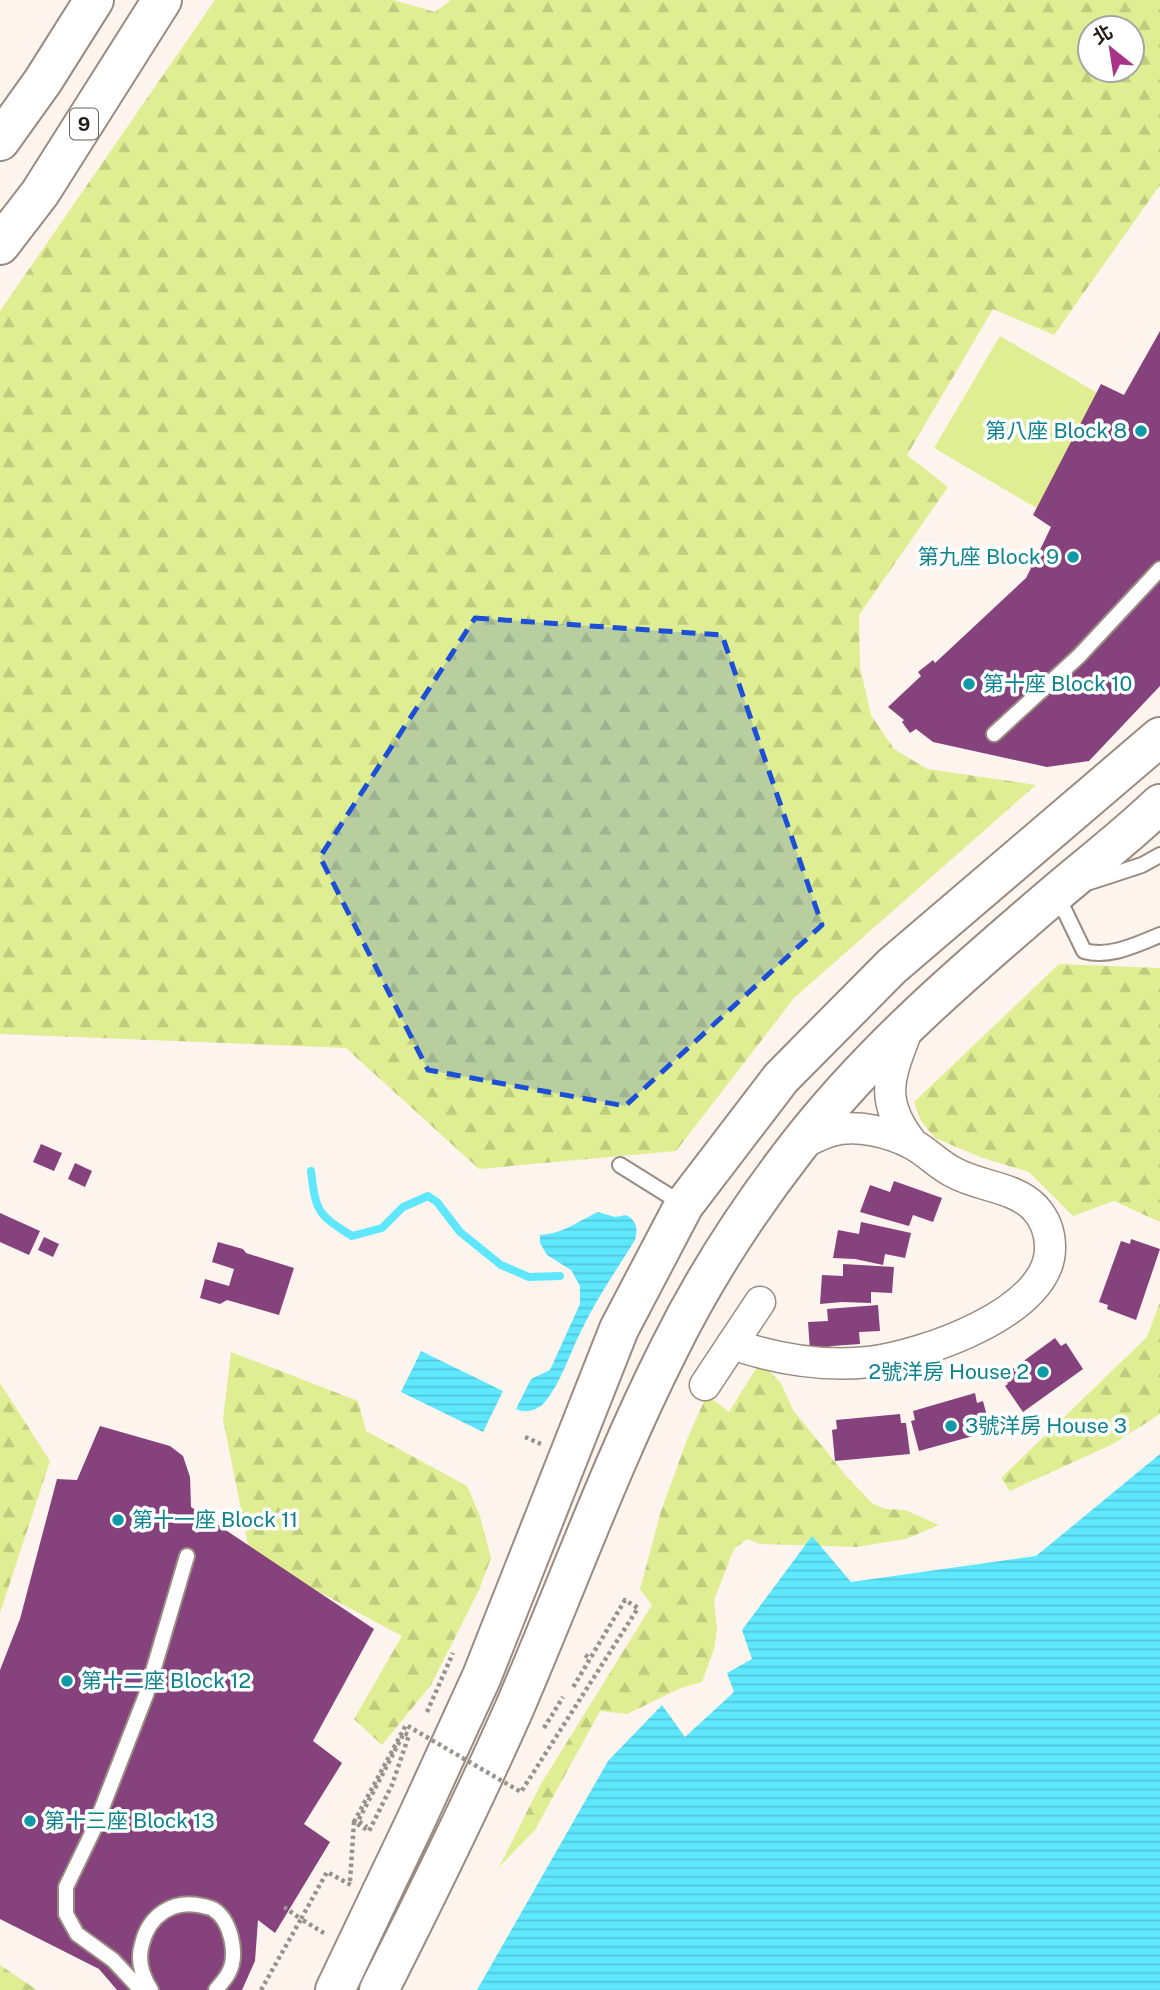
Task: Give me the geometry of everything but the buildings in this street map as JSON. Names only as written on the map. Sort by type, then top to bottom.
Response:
[{"type":"main road","points":[[0,141],[43,81],[94,0]]},
{"type":"main road","name":"9","points":[[0,245],[40,193],[162,0]]},
{"type":"main road","points":[[334,1988],[418,1818],[482,1676],[619,1329],[684,1205],[781,1078],[891,966],[1160,737]]},
{"type":"main road","points":[[379,1990],[451,1846],[514,1709],[616,1465],[669,1349],[733,1238],[797,1146],[842,1093],[909,1024],[1160,804]]},
{"type":"street","points":[[909,1024],[890,1077],[890,1100],[897,1125],[913,1144]]},
{"type":"street","points":[[732,1344],[759,1353],[823,1363],[868,1362],[892,1358],[942,1344],[966,1333],[1015,1303],[1039,1282],[1048,1265],[1050,1244],[1046,1224],[1035,1208],[1009,1192],[953,1172],[913,1144],[883,1133],[853,1128],[830,1131],[797,1146]]},
{"type":"street","points":[[705,1385],[760,1302]]},
{"type":"lane","points":[[994,734],[1079,656],[1160,569]]},
{"type":"lane","points":[[1160,855],[1142,865],[1056,893],[1084,951],[1098,955],[1160,935]]},
{"type":"lane","points":[[620,1165],[684,1205]]},
{"type":"lane","points":[[141,1990],[113,1960],[77,1934],[66,1914],[66,1887],[93,1831],[146,1695],[187,1556]]},
{"type":"lane","points":[[151,1990],[141,1973],[140,1951],[145,1930],[171,1906],[191,1903],[214,1909],[230,1931],[234,1951],[230,1971],[216,1990]]},
{"type":"path","points":[[525,1437],[545,1446]]},
{"type":"path","points":[[261,1990],[327,1872],[349,1884],[354,1822],[405,1725],[521,1792],[638,1608],[625,1600],[572,1689]]},
{"type":"path","points":[[585,1655],[591,1659]]},
{"type":"path","points":[[354,1822],[369,1831],[392,1785],[409,1735],[404,1733],[358,1821],[368,1827]]},
{"type":"path","points":[[284,1907],[330,1937]]},
{"type":"highlighted area","points":[[475,618],[722,635],[822,925],[625,1106],[428,1070],[320,857]]},
{"type":"green space","points":[[215,0],[393,0],[435,12],[451,0],[1160,0],[1160,185],[1054,335],[993,309],[907,455],[948,487],[859,615],[860,667],[871,715],[894,749],[927,769],[1036,785],[794,998],[676,1151],[479,1169],[346,1048],[0,1034],[0,311]]},
{"type":"green space","points":[[1000,336],[1106,398],[1040,510],[934,448]]},
{"type":"green space","points":[[1059,964],[1160,968],[1160,1222],[1114,1201],[1073,1216],[1029,1172],[980,1157],[935,1138],[921,1121],[914,1102]]},
{"type":"green space","points":[[1160,1302],[1160,1414],[1113,1444],[1010,1491],[1001,1478],[1147,1337]]},
{"type":"green space","points":[[231,1352],[358,1401],[366,1431],[467,1486],[480,1516],[491,1558],[479,1590],[431,1685],[382,1745],[354,1719],[402,1636],[250,1555],[223,1419]]},
{"type":"green space","points":[[760,1362],[781,1383],[793,1410],[847,1477],[872,1503],[885,1509],[905,1510],[939,1525],[906,1539],[856,1547],[760,1544],[747,1539],[734,1549],[714,1600],[717,1629],[714,1649],[702,1682],[681,1688],[627,1714],[600,1711],[535,1830],[499,1867],[541,1784],[652,1605],[640,1589],[661,1511],[688,1437],[707,1395],[729,1412]]},
{"type":"green space","points":[[0,1383],[50,1461],[0,1613]]},
{"type":"green space","points":[[0,1965],[37,1990],[0,1990]]},
{"type":"water","points":[[598,1212],[615,1217],[630,1217],[636,1225],[635,1240],[588,1317],[551,1394],[535,1409],[516,1409],[531,1379],[550,1370],[580,1304],[580,1286],[571,1270],[547,1255],[540,1243],[540,1235],[563,1230]]},
{"type":"water","points":[[421,1351],[503,1391],[483,1432],[401,1392]]},
{"type":"water","points":[[1160,1454],[1160,1990],[477,1990],[608,1761],[662,1705],[685,1737],[734,1692],[727,1673],[752,1659],[742,1630],[812,1536],[851,1582],[1036,1556]]},
{"type":"waterway","points":[[311,1171],[320,1211],[352,1236],[382,1228],[403,1207],[428,1196],[437,1202],[460,1232],[501,1265],[529,1277],[560,1276]]},
{"type":"place","name":"第八座 Block 8","points":[[1141,431]]},
{"type":"place","name":"第九座 Block 9","points":[[1073,557]]},
{"type":"place","name":"第十座 Block 10","points":[[969,684]]},
{"type":"place","name":"2號洋房 House 2","points":[[1043,1372]]},
{"type":"place","name":"3號洋房 House 3","points":[[951,1426]]},
{"type":"place","name":"第十一座 Block 11","points":[[118,1520]]},
{"type":"place","name":"第十二座 Block 12","points":[[67,1681]]},
{"type":"place","name":"第十三座 Block 13","points":[[30,1821]]}]
